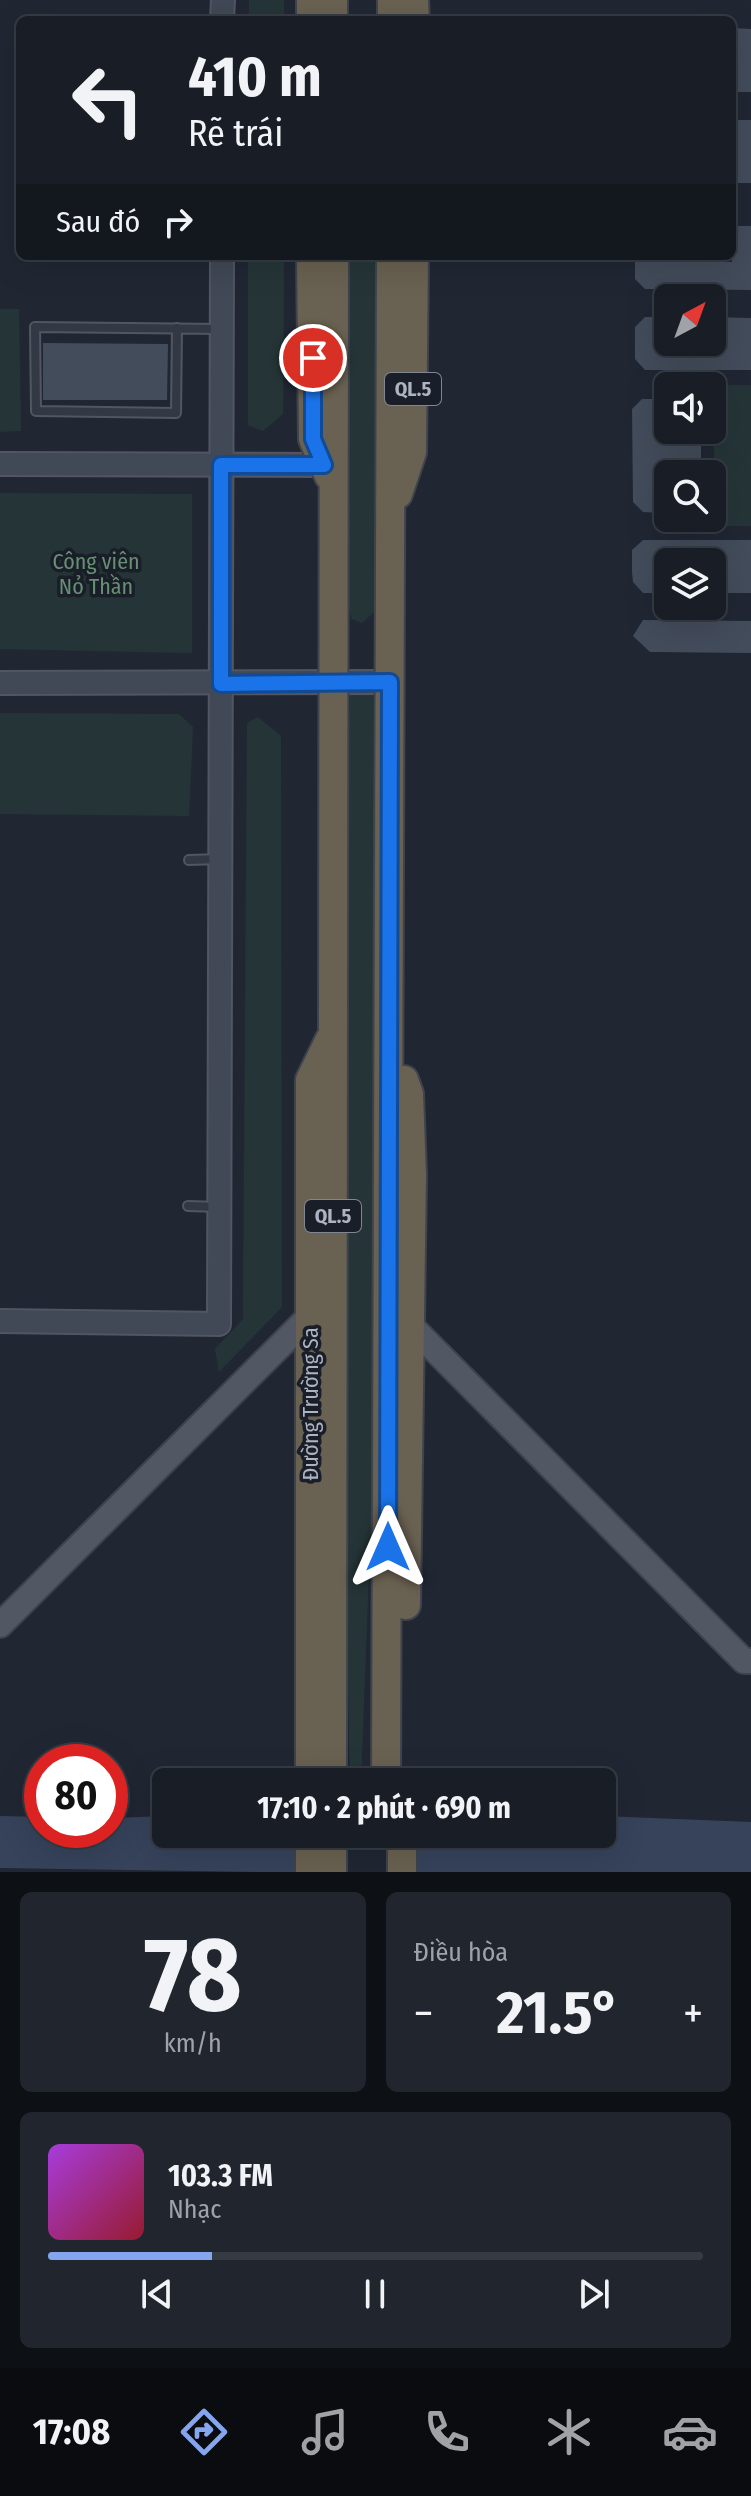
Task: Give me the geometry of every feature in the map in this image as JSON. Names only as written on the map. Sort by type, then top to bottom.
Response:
[{"type":"highway","name":"Đường Trường Sa","points":[[312,260],[324,358],[335,682],[332,1768]]},
{"type":"highway","name":"Đường Trường Sa","points":[[324,358],[334,260]]},
{"type":"highway","name":"QL.5","points":[[391,260],[402,374]]},
{"type":"highway","name":"QL.5","points":[[386,1768],[391,1046],[390,518],[414,260]]},
{"type":"highway","name":"Đường Trường Sa","points":[[310,1768],[310,1080],[333,1031]]},
{"type":"highway","name":"QL.5","points":[[391,1046],[409,1094],[411,1326],[402,1768]]},
{"type":"highway","points":[[310,1848],[310,1872]]},
{"type":"highway","points":[[332,1848],[332,1872]]},
{"type":"highway","points":[[386,1848],[386,1872]]},
{"type":"highway","points":[[402,1848],[402,1872]]},
{"type":"main road","points":[[0,1625],[310,1316]]},
{"type":"main road","points":[[411,1326],[748,1661]]},
{"type":"street","points":[[0,1321],[219,1324],[222,260]]},
{"type":"street","points":[[0,464],[221,465],[329,476]]},
{"type":"street","points":[[0,683],[390,682]]},
{"type":"lane","points":[[177,328],[176,413],[36,411],[35,327],[177,328],[222,329]]},
{"type":"lane","points":[[189,860],[220,859]]},
{"type":"lane","points":[[188,1206],[219,1207]]},
{"type":"green space","points":[[249,0],[284,0],[284,16],[249,16]]},
{"type":"green space","points":[[248,260],[284,260],[283,414],[263,431],[248,425]]},
{"type":"green space","points":[[344,260],[380,260],[375,611],[362,623],[352,619],[349,611]]},
{"type":"green space","points":[[0,309],[19,309],[21,431],[0,432]]},
{"type":"green space","points":[[726,385],[751,385],[751,526],[726,526],[726,460],[714,460],[714,444],[726,444]]},
{"type":"green space","name":"Công viên Nỏ Thần","points":[[0,493],[192,494],[192,653],[0,649]]},
{"type":"green space","points":[[350,690],[372,693],[373,697],[373,802],[378,835],[377,1364],[362,1768],[350,1768],[343,1433],[345,831]]},
{"type":"green space","points":[[0,713],[179,714],[193,727],[189,816],[0,814]]},
{"type":"green space","points":[[258,717],[281,736],[282,1307],[219,1372],[215,1349],[243,1319],[247,723]]},
{"type":"water","points":[[0,1816],[24,1817],[24,1848],[128,1848],[128,1817],[152,1816],[152,1848],[616,1848],[616,1817],[751,1822],[751,1872],[257,1872],[0,1868]]},
{"type":"pier","points":[[310,1848],[402,1848],[402,1872],[310,1872]]},
{"type":"building","points":[[736,28],[751,29],[751,92],[736,92]]},
{"type":"building","points":[[736,120],[751,120],[751,183],[736,183]]},
{"type":"building","points":[[736,226],[751,226],[751,290],[726,290],[726,284],[654,284],[654,289],[645,289],[635,279],[635,261],[732,262],[736,260]]},
{"type":"building","points":[[645,317],[654,317],[654,356],[726,356],[726,317],[751,318],[751,370],[645,370],[635,359],[635,327]]},
{"type":"building","points":[[43,343],[168,344],[167,400],[43,400]]},
{"type":"building","points":[[642,399],[654,399],[654,444],[701,444],[701,460],[654,460],[654,513],[643,512],[633,502],[632,409]]},
{"type":"building","points":[[643,540],[751,540],[751,593],[726,593],[726,548],[654,548],[654,593],[643,593],[633,582],[632,550]]},
{"type":"building","points":[[643,620],[751,621],[751,653],[650,652],[633,636]]},
{"type":"route","points":[[313,358],[313,439],[324,465],[221,465],[221,684],[390,682],[388,1547]]}]
